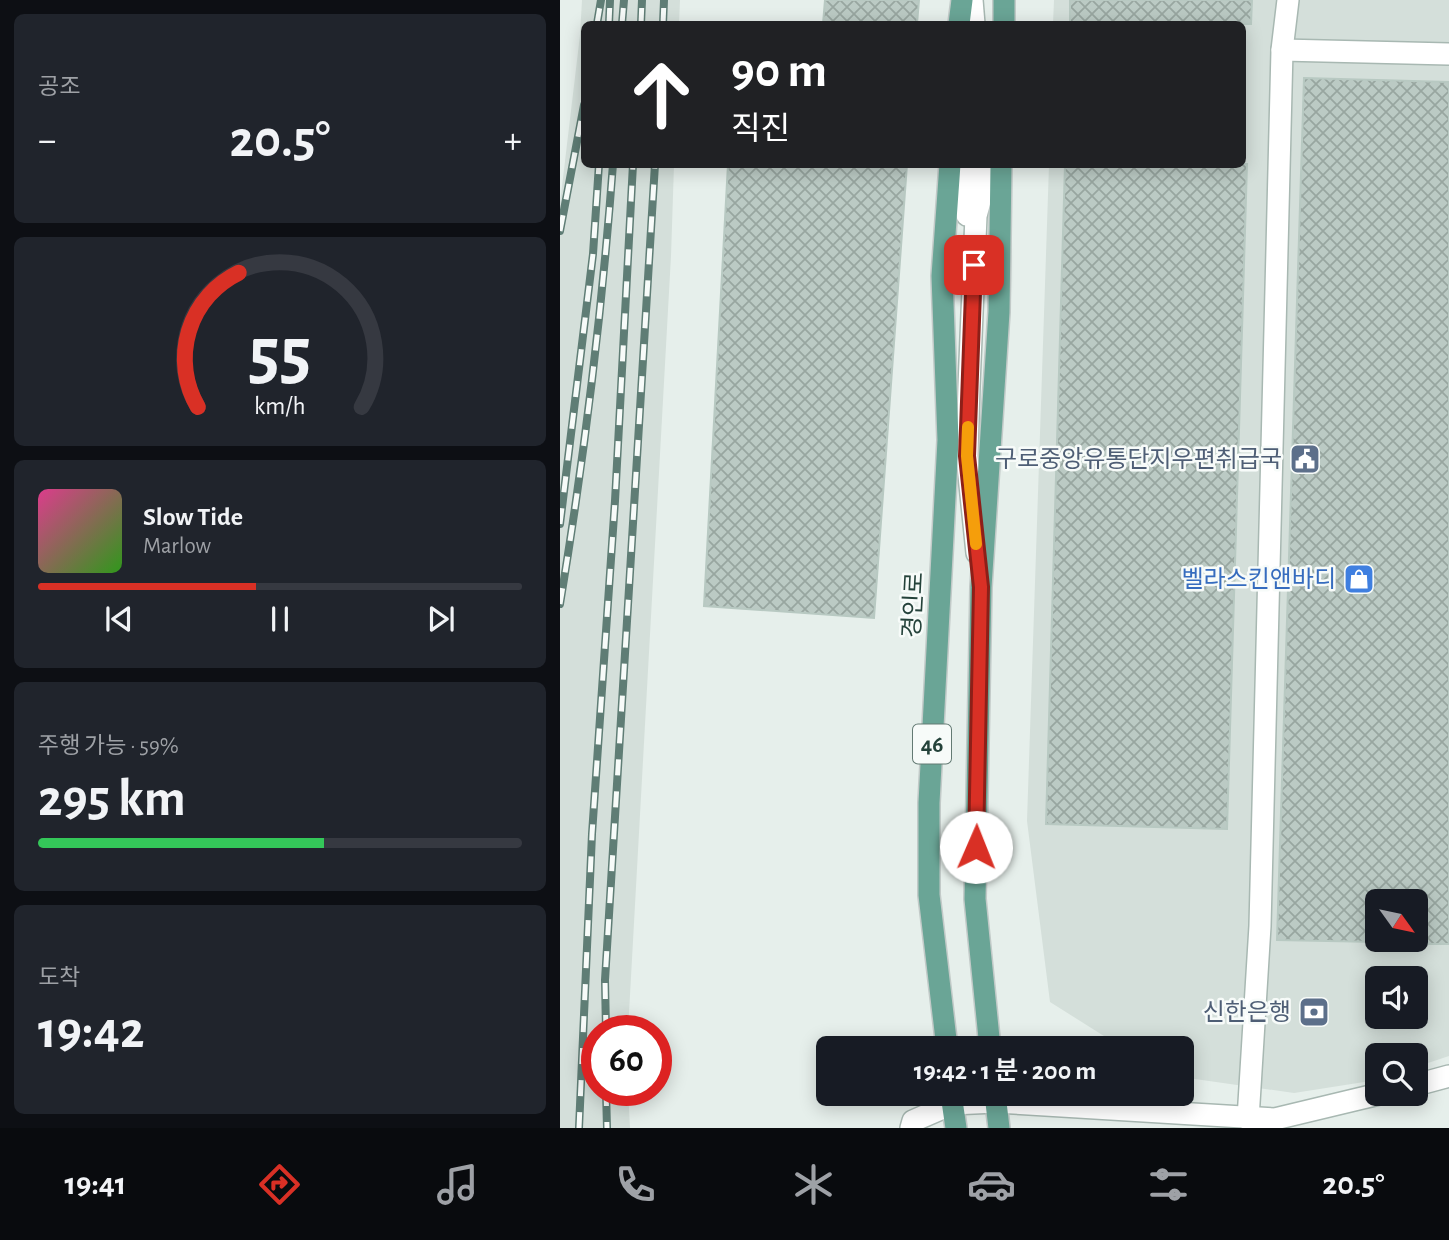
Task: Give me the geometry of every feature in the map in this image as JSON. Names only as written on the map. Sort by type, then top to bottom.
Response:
[{"type":"main road","points":[[959,21],[962,0]]},
{"type":"main road","points":[[1004,0],[1004,21]]},
{"type":"main road","name":"경인로","points":[[946,1036],[929,895],[929,803],[948,440],[942,276],[950,168]]},
{"type":"main road","name":"46","points":[[989,1036],[975,898],[981,587],[999,312],[1001,168]]},
{"type":"main road","points":[[953,1106],[956,1128]]},
{"type":"main road","points":[[996,1106],[999,1128]]},
{"type":"street","points":[[972,0],[974,21]]},
{"type":"street","points":[[1248,1119],[1261,926],[1282,50],[1288,0]]},
{"type":"street","points":[[1282,50],[1449,54]]},
{"type":"street","points":[[948,440],[963,281],[969,168]]},
{"type":"street","points":[[981,587],[967,456],[976,216],[989,168]]},
{"type":"street","points":[[1428,1082],[1449,1076]]},
{"type":"street","points":[[1091,1106],[1275,1119],[1365,1097]]},
{"type":"street","points":[[911,1128],[913,1121],[940,1106]]},
{"type":"shaded area","points":[[582,0],[680,0],[679,21],[581,21],[581,168],[674,168],[629,1015],[581,1015],[581,1106],[629,1106],[630,1128],[560,1128],[560,203]]},
{"type":"shaded area","points":[[1054,0],[1449,0],[1449,1056],[1428,1063],[1428,1043],[1365,1043],[1365,1082],[1294,1093],[1194,1079],[1194,1036],[1104,1036],[1050,1002],[1027,821],[1049,168],[1246,168],[1246,21],[1053,21]]},
{"type":"building","points":[[825,0],[919,0],[917,21],[823,21]]},
{"type":"building","points":[[1070,0],[1252,0],[1251,24],[1246,24],[1246,21],[1070,21]]},
{"type":"building","points":[[1304,78],[1449,82],[1449,944],[1428,944],[1428,889],[1365,889],[1365,942],[1277,940]]},
{"type":"building","points":[[1247,164],[1227,829],[1046,824],[1065,168],[1246,168]]},
{"type":"building","points":[[728,168],[907,168],[874,618],[704,606]]},
{"type":"railway","points":[[598,21],[601,0]]},
{"type":"railway","points":[[609,21],[610,0]]},
{"type":"railway","points":[[622,21],[624,0]]},
{"type":"railway","points":[[641,21],[642,0]]},
{"type":"railway","points":[[663,21],[664,0]]},
{"type":"railway","points":[[560,231],[581,121]]},
{"type":"railway","points":[[560,524],[593,254],[599,168]]},
{"type":"railway","points":[[560,604],[591,385],[613,168]]},
{"type":"railway","points":[[579,1128],[592,834],[615,501],[633,168]]},
{"type":"railway","points":[[606,1015],[605,980],[655,168]]},
{"type":"railway","points":[[606,1106],[607,1128]]},
{"type":"slow traffic","points":[[968,427],[967,456],[976,544]]},
{"type":"place","name":"구로중앙유통단지우편취급국","points":[[1305,459]]},
{"type":"place","name":"벨라스킨앤바디","points":[[1359,579]]},
{"type":"place","name":"신한은행","points":[[1314,1012]]},
{"type":"route","points":[[974,265],[967,456],[981,587],[976,847]]}]
